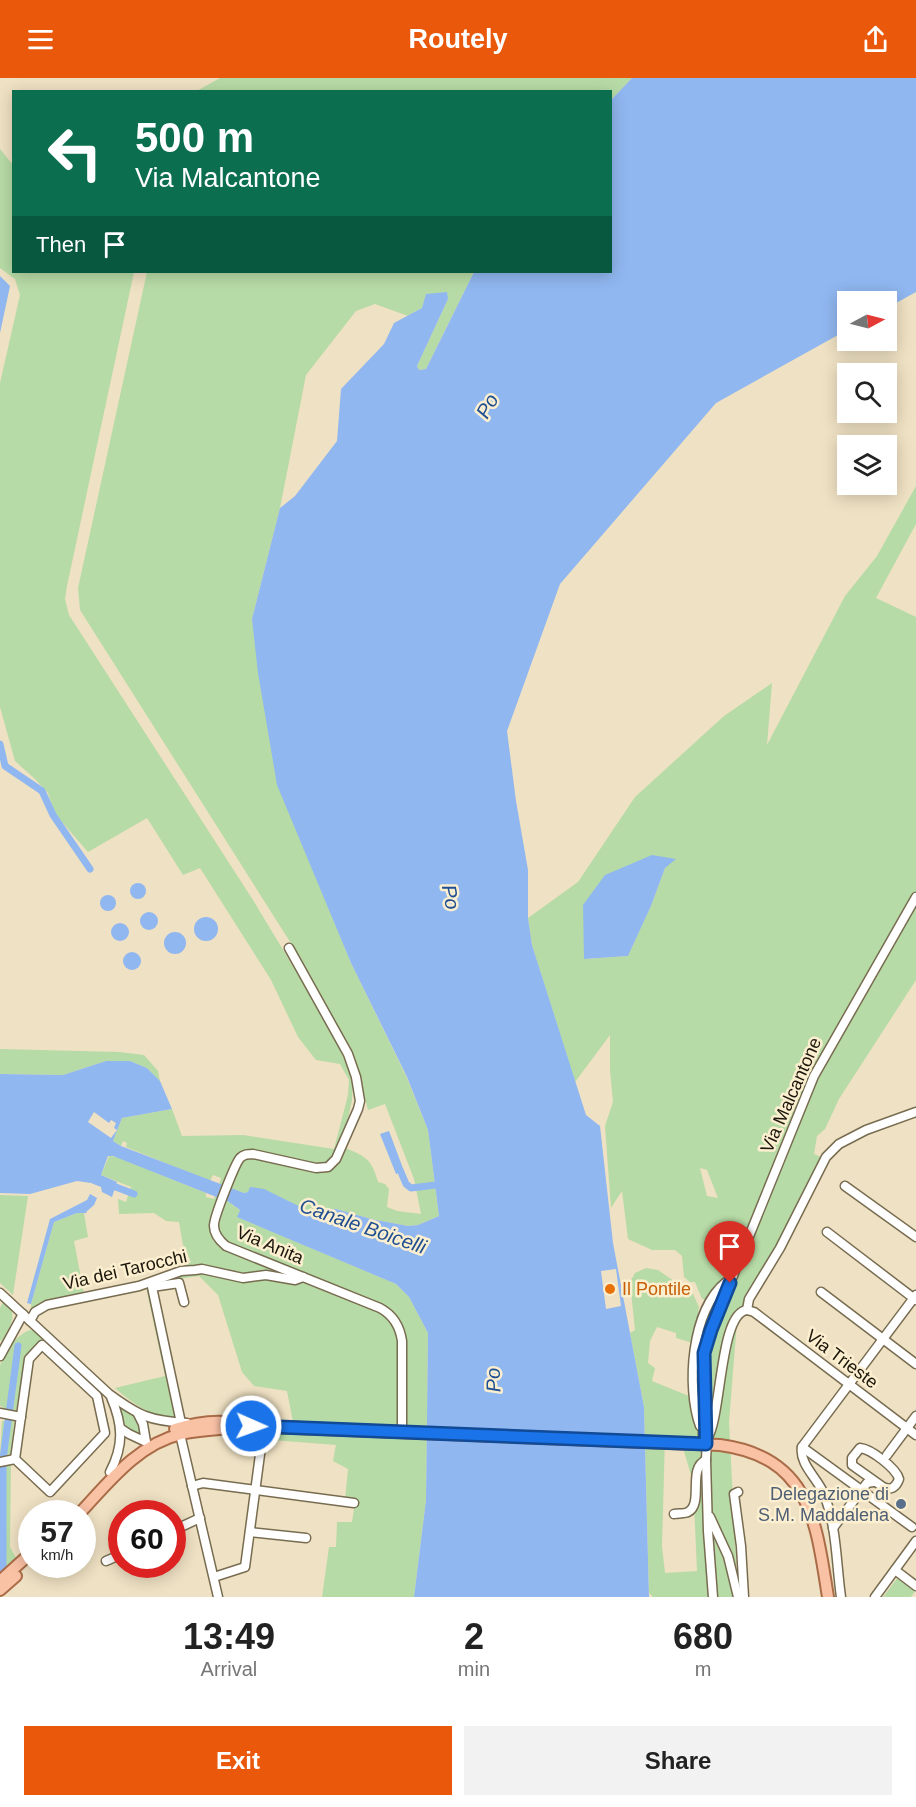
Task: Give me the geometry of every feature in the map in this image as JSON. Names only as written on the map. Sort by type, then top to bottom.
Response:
[{"type":"main road","points":[[83,1500],[110,1472],[165,1431],[194,1424],[232,1421],[251,1426]]},
{"type":"main road","points":[[180,1428],[251,1426],[691,1444],[706,1442],[731,1447],[761,1456],[778,1467],[797,1485],[812,1513],[828,1597]]},
{"type":"main road","points":[[93,1500],[148,1444]]},
{"type":"main road","points":[[2,1588],[18,1569]]},
{"type":"main road","points":[[2,1588],[18,1574]]},
{"type":"street","name":"Via Malcantone","points":[[730,1283],[726,1282],[722,1285],[707,1307],[695,1348],[693,1382],[700,1426],[708,1427],[704,1416],[705,1348],[814,1076],[916,897]]},
{"type":"street","name":"Via Anita","points":[[290,948],[348,1054],[360,1092],[358,1109],[336,1159],[328,1167],[316,1168],[249,1153],[239,1160],[213,1227],[221,1242],[380,1308],[396,1324],[402,1341],[402,1432]]},
{"type":"street","points":[[713,1597],[707,1511],[706,1442],[704,1439],[716,1407],[730,1330],[740,1313],[747,1310],[748,1299],[780,1248],[826,1157],[839,1144],[866,1130],[916,1112]]},
{"type":"street","points":[[845,1186],[916,1237]]},
{"type":"street","points":[[827,1232],[915,1298],[802,1447],[802,1460],[823,1492],[833,1528],[842,1596]]},
{"type":"street","name":"Via dei Tarocchi","points":[[0,1356],[27,1317],[47,1305],[151,1284],[181,1271],[202,1269],[243,1278],[266,1275],[295,1281],[303,1277]]},
{"type":"street","points":[[184,1302],[179,1283],[151,1284],[192,1486],[218,1597]]},
{"type":"street","points":[[821,1292],[916,1364]]},
{"type":"street","points":[[0,1293],[106,1391],[138,1414],[180,1428]]},
{"type":"street","name":"Via Trieste","points":[[747,1310],[754,1312],[916,1435]]},
{"type":"street","points":[[42,1345],[97,1396],[105,1433],[50,1492],[8,1460],[29,1359],[42,1345]]},
{"type":"street","points":[[97,1396],[106,1391]]},
{"type":"street","points":[[106,1391],[120,1428],[118,1457],[110,1472]]},
{"type":"street","points":[[704,1416],[710,1416],[716,1407]]},
{"type":"street","points":[[2,1414],[17,1417]]},
{"type":"street","points":[[138,1414],[148,1444]]},
{"type":"street","points":[[883,1458],[916,1416]]},
{"type":"street","points":[[120,1428],[148,1444]]},
{"type":"street","points":[[214,1577],[245,1567],[261,1447]]},
{"type":"street","points":[[802,1447],[866,1482],[888,1489],[899,1479],[897,1473],[883,1458],[863,1448],[854,1453],[851,1464],[866,1482],[914,1526],[910,1533],[916,1542],[875,1597]]},
{"type":"street","points":[[674,1514],[692,1509],[699,1467],[706,1460]]},
{"type":"street","points":[[833,1528],[866,1482]]},
{"type":"street","points":[[192,1486],[203,1483],[354,1503]]},
{"type":"street","points":[[738,1492],[734,1494],[741,1546],[744,1597]]},
{"type":"street","points":[[707,1511],[728,1556],[738,1597]]},
{"type":"street","points":[[186,1524],[200,1518]]},
{"type":"street","points":[[250,1532],[306,1538]]},
{"type":"street","points":[[895,1570],[916,1586]]},
{"type":"green space","points":[[220,78],[632,78],[612,99],[612,90],[199,90]]},
{"type":"green space","points":[[0,149],[12,164],[12,273],[134,273],[67,586],[65,599],[69,615],[253,900],[329,1026],[353,1078],[352,1100],[345,1133],[335,1148],[342,1146],[366,1158],[373,1167],[378,1182],[385,1184],[389,1189],[387,1207],[397,1211],[421,1214],[414,1179],[385,1104],[368,1110],[353,1054],[292,945],[80,610],[78,588],[147,273],[474,273],[426,369],[419,370],[417,366],[448,299],[422,308],[408,316],[375,304],[356,311],[306,375],[280,508],[252,619],[333,919],[351,963],[407,1078],[428,1130],[439,1216],[418,1225],[408,1226],[336,1209],[309,1211],[289,1201],[244,1193],[219,1185],[221,1178],[213,1175],[210,1181],[126,1147],[127,1143],[123,1141],[121,1146],[113,1141],[122,1118],[172,1109],[182,1136],[243,1135],[334,1149],[348,1095],[349,1080],[340,1064],[316,1060],[298,1037],[271,980],[200,868],[183,875],[147,818],[88,852],[55,814],[48,793],[15,761],[0,707],[0,383],[20,295],[15,279],[0,268]]},
{"type":"green space","points":[[916,486],[916,524],[876,598],[916,617],[916,980],[839,1099],[825,1129],[817,1136],[814,1154],[821,1157],[737,1322],[729,1422],[738,1597],[653,1597],[649,1593],[644,1407],[630,1333],[635,1330],[630,1282],[635,1273],[646,1268],[658,1270],[693,1294],[699,1307],[693,1343],[676,1338],[676,1333],[657,1327],[650,1341],[648,1363],[655,1368],[652,1381],[689,1396],[703,1329],[723,1289],[707,1300],[702,1299],[695,1282],[690,1282],[684,1277],[682,1256],[675,1250],[652,1250],[628,1239],[622,1191],[611,1208],[605,1126],[613,1102],[610,1035],[575,1082],[532,945],[528,918],[578,882],[635,797],[724,716],[772,683],[767,745],[845,596],[877,556]],"holes":[[[675,859],[665,868],[651,906],[628,956],[585,959],[584,937]],[[700,1168],[707,1170],[718,1198],[707,1196]],[[665,1437],[684,1438],[683,1448],[693,1482],[697,1571],[665,1573],[662,1546]]]},
{"type":"green space","points":[[0,1049],[119,1052],[144,1055],[158,1071],[160,1081],[147,1068],[130,1061],[106,1061],[63,1075],[0,1074]]},
{"type":"green space","points":[[109,1156],[117,1157],[206,1193],[206,1197],[214,1199],[215,1196],[229,1202],[240,1210],[238,1217],[396,1284],[409,1297],[428,1333],[426,1500],[414,1597],[322,1597],[329,1547],[336,1547],[337,1522],[352,1522],[355,1502],[345,1500],[348,1469],[333,1461],[336,1445],[259,1439],[259,1426],[295,1433],[287,1391],[254,1386],[242,1372],[218,1295],[199,1276],[159,1282],[175,1269],[191,1262],[183,1245],[179,1222],[166,1221],[154,1213],[119,1214],[118,1199],[126,1202],[131,1187],[101,1175]]},
{"type":"green space","points":[[0,1195],[28,1196],[13,1295],[0,1283]]},
{"type":"green space","points":[[77,1213],[84,1213],[88,1237],[74,1241],[84,1294],[42,1304],[31,1311],[54,1222]]},
{"type":"green space","points":[[146,1287],[151,1291],[178,1418],[151,1413],[136,1405],[115,1388],[165,1376]]},
{"type":"green space","points":[[4,1300],[13,1315],[2,1341],[0,1340],[0,1308]]},
{"type":"green space","points":[[30,1330],[40,1333],[97,1386],[94,1390],[40,1340],[26,1355],[16,1412],[2,1411],[0,1366],[2,1360],[15,1340]]},
{"type":"green space","points":[[121,1404],[138,1420],[142,1433],[140,1436],[127,1429],[118,1406]]},
{"type":"green space","points":[[2,1421],[14,1421],[11,1454],[0,1456]]},
{"type":"green space","points":[[11,1463],[10,1547],[16,1558],[0,1576],[0,1465]]},
{"type":"green space","points":[[899,1576],[916,1590],[911,1597],[883,1597]]},
{"type":"water","points":[[632,78],[916,78],[916,292],[897,302],[897,291],[837,291],[837,336],[716,403],[560,584],[507,731],[528,870],[528,918],[532,945],[586,1115],[600,1126],[613,1243],[644,1407],[649,1597],[414,1597],[426,1500],[428,1333],[409,1297],[396,1284],[237,1217],[240,1210],[229,1202],[113,1156],[108,1156],[101,1175],[117,1182],[112,1197],[102,1192],[101,1187],[77,1181],[30,1194],[0,1193],[0,1074],[63,1075],[106,1061],[130,1061],[147,1068],[160,1081],[172,1109],[122,1118],[113,1141],[121,1146],[244,1193],[248,1192],[250,1187],[264,1189],[309,1211],[336,1209],[408,1226],[418,1225],[439,1216],[428,1130],[407,1077],[351,963],[277,785],[258,673],[252,619],[280,508],[295,496],[337,441],[341,389],[384,344],[394,323],[422,308],[426,294],[447,292],[448,299],[417,366],[419,370],[426,369],[474,273],[612,273],[612,99]]},
{"type":"water","points":[[0,276],[10,286],[0,333]]},
{"type":"water","points":[[652,855],[676,859],[665,868],[651,906],[628,956],[584,959],[583,905],[605,875]]},
{"type":"water","points":[[135,883],[141,883],[146,891],[144,897],[135,899],[130,894],[130,888]]},
{"type":"water","points":[[105,895],[111,895],[116,903],[114,909],[105,911],[100,906],[100,900]]},
{"type":"water","points":[[149,912],[155,915],[158,921],[155,927],[149,930],[143,927],[140,921],[143,915]]},
{"type":"water","points":[[206,917],[214,921],[218,929],[214,937],[206,941],[198,937],[194,929],[198,921]]},
{"type":"water","points":[[120,923],[126,926],[129,932],[126,938],[120,941],[114,938],[111,932],[114,926]]},
{"type":"water","points":[[175,932],[183,935],[186,943],[183,951],[175,954],[167,951],[164,943],[167,935]]},
{"type":"water","points":[[132,952],[138,955],[141,961],[138,967],[132,970],[126,967],[123,961],[126,955]]},
{"type":"water","points":[[389,1131],[404,1171],[396,1174],[380,1134]]},
{"type":"water","points":[[90,1194],[97,1198],[87,1213],[77,1213],[54,1222],[31,1304],[27,1303],[50,1219],[87,1200]]},
{"type":"pier","points":[[94,1112],[109,1123],[111,1120],[116,1123],[114,1128],[117,1130],[111,1138],[88,1122]]},
{"type":"pier","points":[[616,1269],[621,1306],[606,1309],[601,1271]]},
{"type":"waterway","points":[[0,744],[5,766],[42,791],[53,815],[90,869]]},
{"type":"waterway","points":[[401,1172],[406,1184],[411,1188],[444,1184]]},
{"type":"waterway","points":[[108,1184],[134,1194]]},
{"type":"waterway","points":[[3,1569],[3,1459],[18,1346]]},
{"type":"place","name":"Il Pontile","points":[[610,1289]]},
{"type":"place","name":"Delegazione di S.M. Maddalena","points":[[901,1504]]},
{"type":"route","points":[[251,1426],[706,1444],[704,1353],[730,1283]]},
{"type":"water label","name":"Po","points":[[487,406]]},
{"type":"water label","name":"Po","points":[[451,897]]},
{"type":"water label","name":"Canale Boicelli","points":[[363,1226]]},
{"type":"water label","name":"Po","points":[[493,1380]]}]
